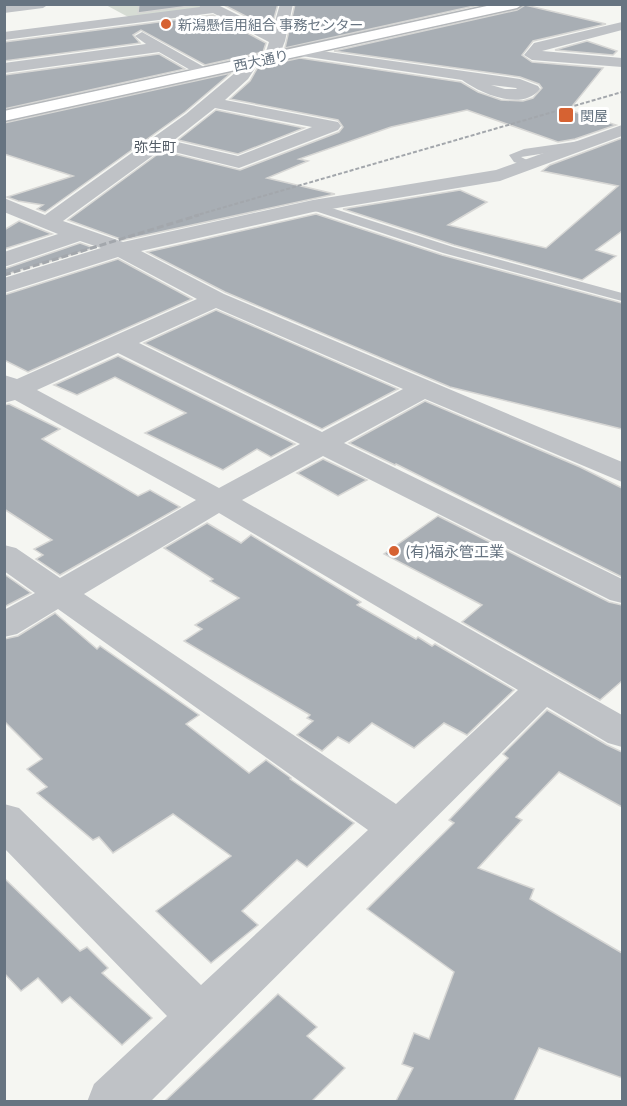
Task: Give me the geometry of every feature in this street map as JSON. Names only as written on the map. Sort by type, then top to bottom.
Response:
[{"type":"highway","name":"西大通り","points":[[4,116],[517,4]]},
{"type":"street","points":[[4,9],[44,4]]},
{"type":"street","points":[[272,58],[291,5]]},
{"type":"street","points":[[4,36],[210,7],[278,40]]},
{"type":"street","points":[[100,10],[205,72]]},
{"type":"street","points":[[622,26],[539,46],[532,55],[622,63]]},
{"type":"street","points":[[4,68],[160,47]]},
{"type":"street","points":[[300,52],[466,76]]},
{"type":"street","points":[[47,223],[212,102],[249,69],[251,62]]},
{"type":"street","points":[[159,143],[239,162],[332,126],[212,102]]},
{"type":"street","points":[[4,286],[121,249],[313,206],[500,175],[622,130]]},
{"type":"street","points":[[4,204],[47,223],[106,242],[216,299],[622,473]]},
{"type":"street","points":[[4,260],[78,234]]},
{"type":"street","points":[[8,389],[216,299]]},
{"type":"street","points":[[118,343],[622,592]]},
{"type":"street","points":[[8,389],[219,500],[622,733]]},
{"type":"street","points":[[4,626],[219,500],[423,389]]},
{"type":"street","points":[[4,555],[398,828]]},
{"type":"street","points":[[113,1101],[543,689]]},
{"type":"street","points":[[4,820],[200,1017]]},
{"type":"lane","points":[[313,206],[448,250],[622,297]]},
{"type":"shaded area","points":[[199,4],[208,9],[132,19],[106,5]]},
{"type":"building","points":[[139,4],[197,4],[197,5],[138,13]]},
{"type":"building","points":[[222,4],[278,4],[271,29]]},
{"type":"building","points":[[295,4],[483,4],[285,48]]},
{"type":"building","points":[[525,5],[606,24],[533,41],[522,55],[532,62],[603,68],[569,110],[616,125],[575,139],[558,142],[467,110],[391,127],[299,159],[308,161],[267,178],[335,194],[123,240],[68,220],[162,151],[240,170],[339,132],[343,127],[338,120],[230,99],[250,81],[258,67],[300,58],[461,82],[478,92],[501,100],[523,101],[533,98],[542,88],[539,84],[520,77],[334,51],[517,10]]},
{"type":"building","points":[[213,15],[266,43],[263,52],[205,65],[141,30],[133,35],[140,43],[4,61],[4,42]]},
{"type":"building","points":[[587,41],[617,51],[613,55],[555,50]]},
{"type":"building","points":[[159,54],[185,69],[4,109],[4,75]]},
{"type":"building","points":[[231,73],[185,112],[45,212],[37,209],[43,205],[7,197],[73,176],[4,154],[4,123]]},
{"type":"building","points":[[216,110],[304,128],[238,154],[178,140]]},
{"type":"building","points":[[622,138],[622,231],[596,250],[616,256],[582,280],[454,245],[343,209],[460,190],[487,202],[448,225],[546,248],[618,186],[542,171],[550,165]]},
{"type":"building","points":[[316,214],[442,255],[622,303],[622,429],[450,387],[225,292],[147,252]]},
{"type":"building","points":[[19,221],[52,234],[4,249],[4,230]]},
{"type":"building","points":[[80,243],[94,248],[4,275],[4,269]]},
{"type":"building","points":[[118,259],[192,299],[28,372],[4,360],[4,295]]},
{"type":"building","points":[[216,310],[398,389],[322,429],[144,343]]},
{"type":"building","points":[[118,356],[295,444],[271,457],[257,449],[223,470],[145,433],[186,413],[115,377],[77,395],[54,385]]},
{"type":"building","points":[[425,401],[580,467],[622,488],[622,577],[396,464],[349,443]]},
{"type":"building","points":[[9,404],[60,429],[42,439],[138,496],[150,490],[180,507],[60,575],[36,559],[43,555],[34,549],[52,540],[4,509],[4,405]]},
{"type":"building","points":[[323,459],[367,480],[338,496],[297,473]]},
{"type":"building","points":[[438,516],[609,602],[622,605],[622,681],[600,700],[462,622],[482,605],[384,554]]},
{"type":"building","points":[[207,523],[241,543],[251,535],[361,602],[357,605],[416,639],[418,637],[432,646],[435,644],[514,690],[467,735],[444,723],[414,748],[372,723],[349,743],[338,737],[322,751],[297,735],[313,721],[307,718],[310,715],[184,641],[202,629],[195,625],[239,598],[210,581],[213,579],[164,548]]},
{"type":"building","points":[[4,574],[31,593],[4,607]]},
{"type":"building","points":[[55,613],[97,649],[100,646],[199,715],[186,724],[249,773],[266,760],[354,823],[307,867],[297,860],[242,911],[258,925],[211,963],[156,911],[231,856],[173,814],[113,853],[99,837],[93,840],[37,793],[47,787],[27,769],[42,759],[4,721],[4,639],[18,636]]},
{"type":"building","points":[[547,710],[622,752],[622,807],[559,772],[516,817],[522,820],[478,868],[534,889],[530,899],[622,953],[622,1078],[539,1048],[514,1101],[396,1101],[413,1068],[402,1064],[414,1033],[429,1039],[454,972],[367,909],[454,823],[449,820],[508,758],[503,754]]},
{"type":"building","points":[[4,878],[80,951],[87,947],[108,968],[102,973],[152,1018],[122,1045],[70,997],[62,1003],[38,978],[21,991],[4,973]]},
{"type":"building","points":[[278,994],[317,1027],[307,1036],[345,1068],[312,1101],[165,1101]]},
{"type":"railway","points":[[194,216],[622,92]]},
{"type":"railway","points":[[4,275],[199,215]]},
{"type":"place","name":"新潟懸信用組合 事務センター","points":[[166,24]]},
{"type":"place","name":"関屋","points":[[566,115]]},
{"type":"place","name":"(有)福永管工業","points":[[394,551]]},
{"type":"district","name":"弥生町","points":[[155,146]]}]
